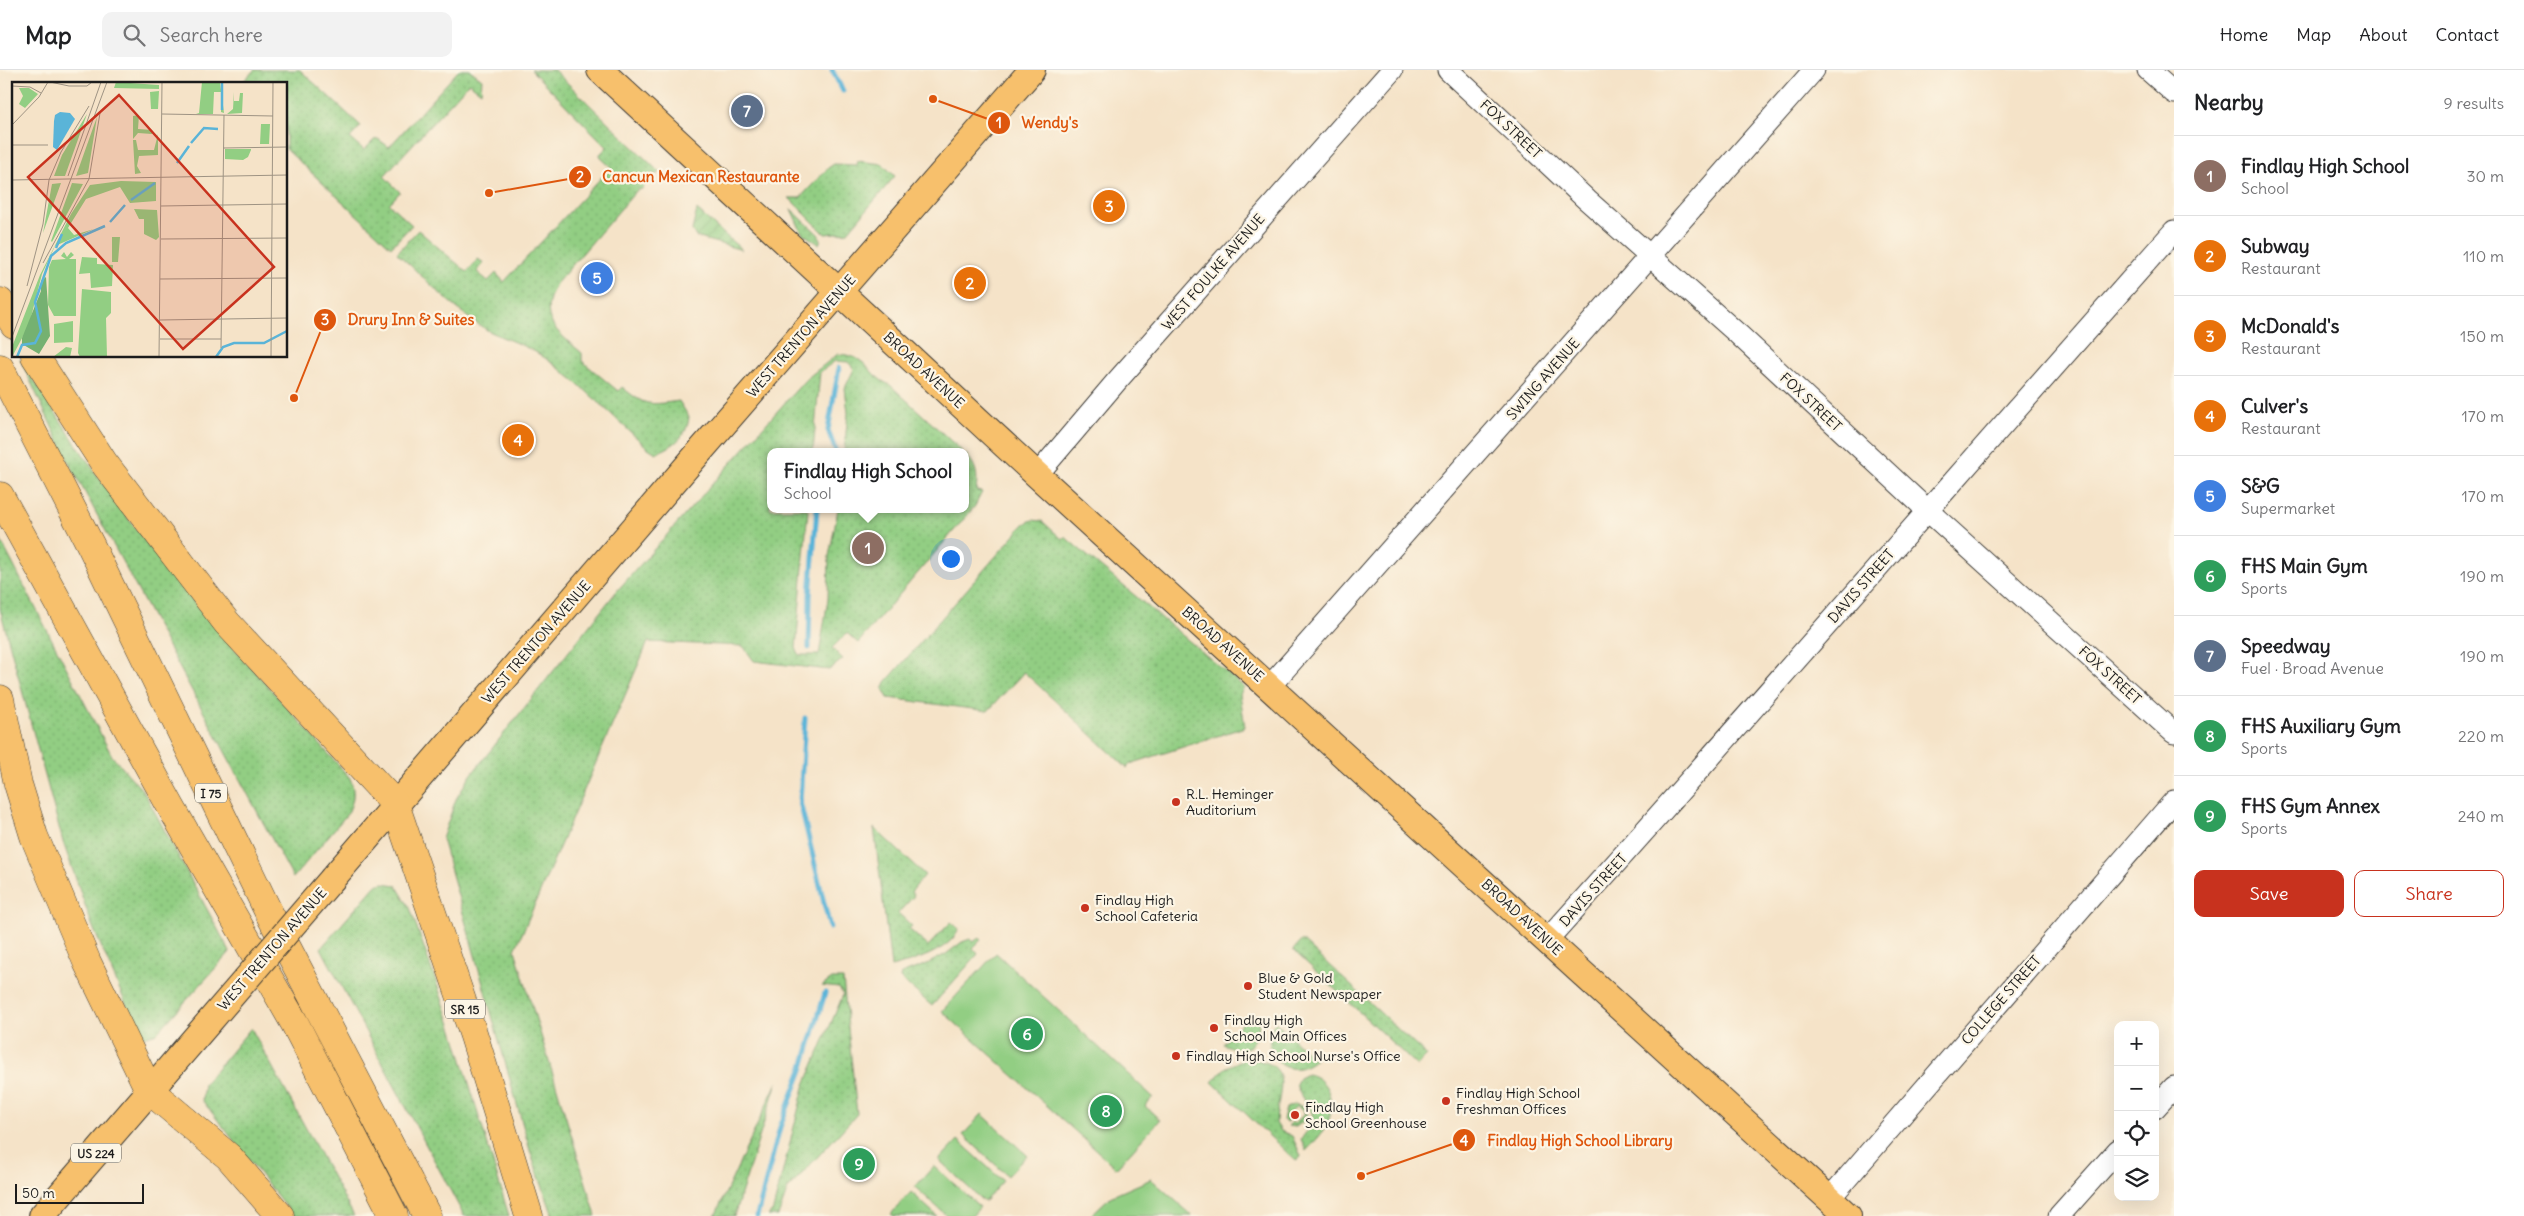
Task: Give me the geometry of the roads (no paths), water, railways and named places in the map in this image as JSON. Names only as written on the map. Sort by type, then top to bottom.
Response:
[{"type":"highway","points":[[0,302],[12,321]]},
{"type":"highway","points":[[36,358],[104,463],[227,623],[395,804]]},
{"type":"highway","name":"I 75","points":[[0,368],[91,546],[269,913],[427,1216]]},
{"type":"highway","points":[[0,496],[166,798],[295,1024],[394,1216]]},
{"type":"highway","points":[[0,699],[18,784],[34,836],[87,962],[150,1090],[229,1157],[280,1216]]},
{"type":"highway","name":"SR 15","points":[[395,804],[474,1036],[530,1216]]},
{"type":"main road","name":"BROAD AVENUE","points":[[600,70],[1036,475],[1270,686],[1848,1216]]},
{"type":"main road","name":"WEST TRENTON AVENUE","points":[[42,1216],[395,804],[1032,70]]},
{"type":"street","name":"WEST FOULKE AVENUE","points":[[1036,475],[1392,70]]},
{"type":"street","name":"FOX STREET","points":[[1448,70],[1587,200],[1738,334],[1927,510],[2174,733]]},
{"type":"street","name":"SWING AVENUE","points":[[1270,686],[1651,257],[1814,70]]},
{"type":"street","points":[[2148,70],[2174,94]]},
{"type":"street","name":"DAVIS STREET","points":[[1547,940],[1674,800],[1927,510],[2174,232]]},
{"type":"street","name":"COLLEGE STREET","points":[[1829,1199],[2174,801]]},
{"type":"street","points":[[2159,1104],[2174,1087]]},
{"type":"street","points":[[2059,1216],[2114,1154]]},
{"type":"waterway","points":[[832,70],[843,91]]},
{"type":"waterway","points":[[835,448],[828,430],[839,368]]},
{"type":"waterway","points":[[809,648],[810,595],[817,513]]},
{"type":"waterway","points":[[805,718],[800,802],[830,928]]},
{"type":"waterway","points":[[757,1216],[780,1127],[803,1067],[825,993]]},
{"type":"place","name":"Wendy's","points":[[933,99]]},
{"type":"place","name":"Speedway","points":[[747,111]]},
{"type":"place","name":"Cancun Mexican Restaurante","points":[[489,193]]},
{"type":"place","name":"McDonald's","points":[[1109,206]]},
{"type":"place","name":"S&G","points":[[597,278]]},
{"type":"place","name":"Subway","points":[[970,283]]},
{"type":"place","name":"Drury Inn & Suites","points":[[294,398]]},
{"type":"place","name":"Culver's","points":[[518,440]]},
{"type":"place","name":"Findlay High School","points":[[868,548]]},
{"type":"place","name":"R.L. Heminger Auditorium","points":[[1176,802]]},
{"type":"place","name":"Findlay High School Cafeteria","points":[[1085,908]]},
{"type":"place","name":"Blue & Gold Student Newspaper","points":[[1248,986]]},
{"type":"place","name":"Findlay High School Main Offices","points":[[1214,1028]]},
{"type":"place","name":"FHS Main Gym","points":[[1027,1034]]},
{"type":"place","name":"Findlay High School Nurse's Office","points":[[1176,1056]]},
{"type":"place","name":"Findlay High School Freshman Offices","points":[[1446,1101]]},
{"type":"place","name":"FHS Auxiliary Gym","points":[[1106,1111]]},
{"type":"place","name":"Findlay High School Greenhouse","points":[[1295,1115]]},
{"type":"place","name":"FHS Gym Annex","points":[[859,1164]]},
{"type":"place","name":"Findlay High School Library","points":[[1361,1176]]}]
